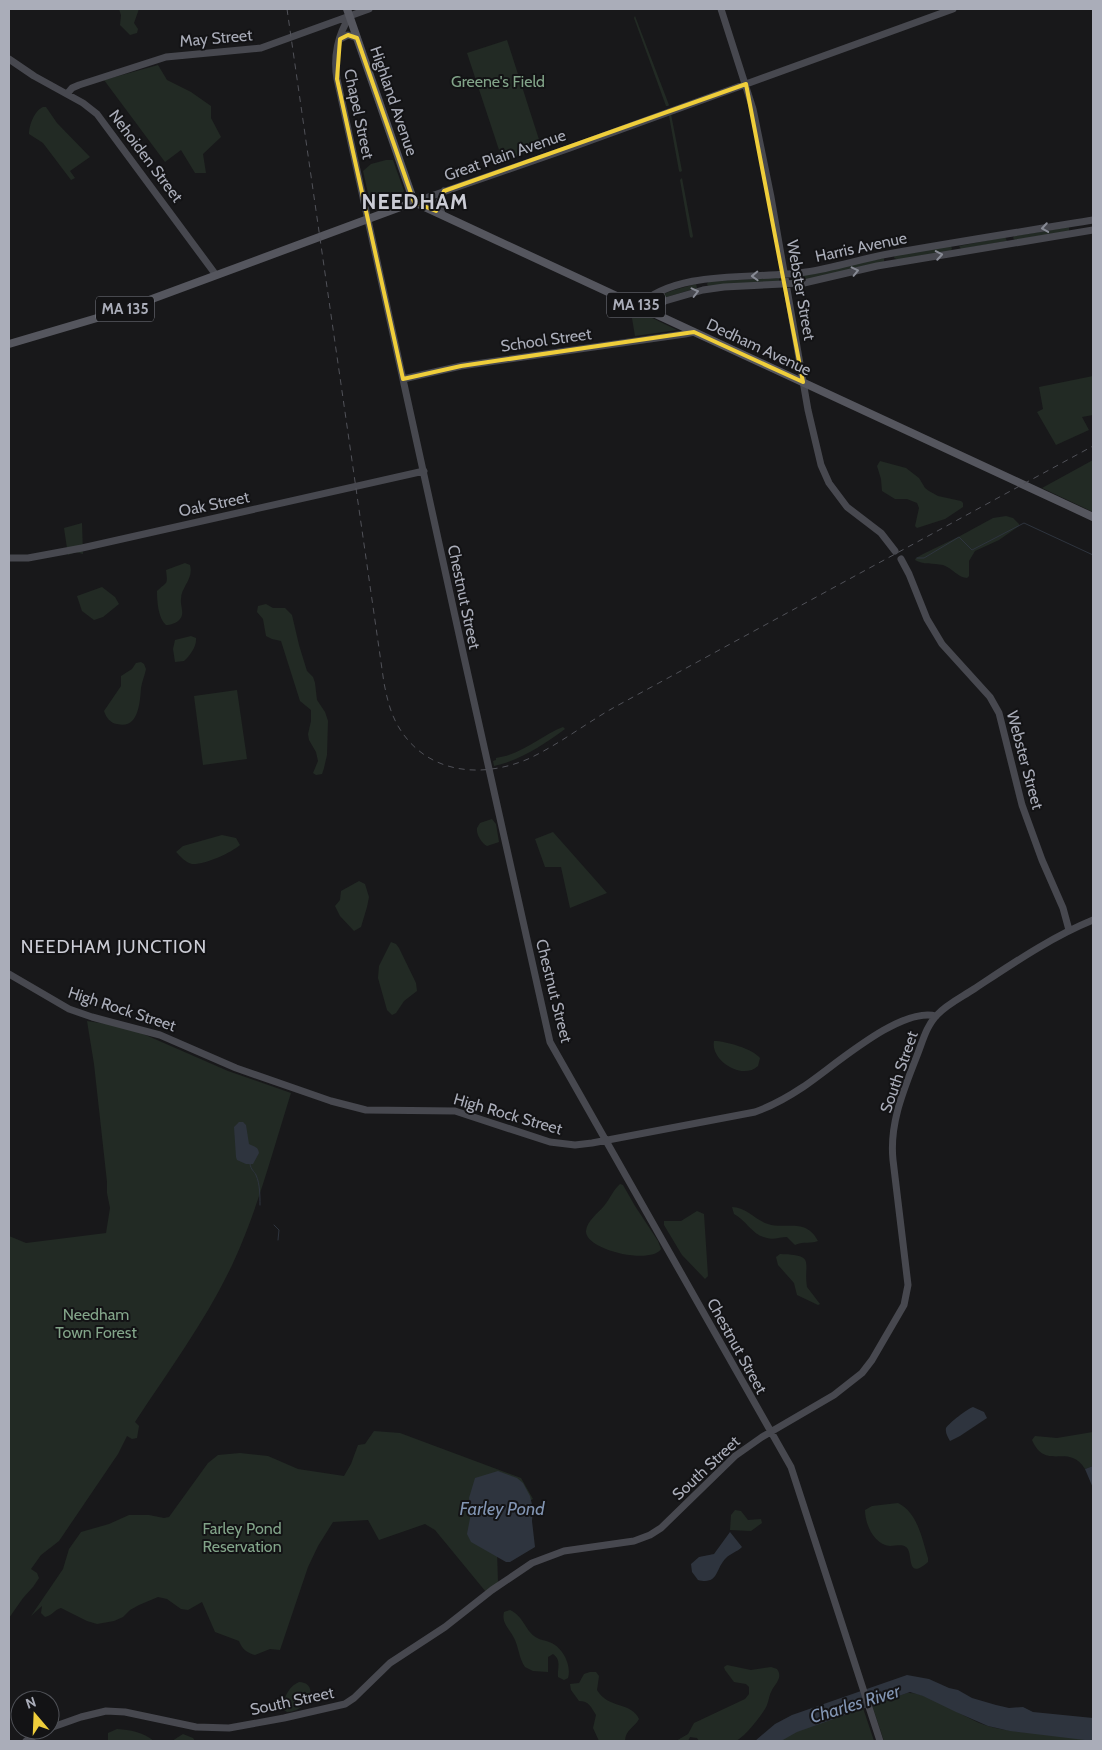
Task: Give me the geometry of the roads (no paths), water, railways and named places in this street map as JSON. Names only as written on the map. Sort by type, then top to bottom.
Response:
[{"type":"main road","name":"Highland Avenue","points":[[348,12],[414,202]]},
{"type":"main road","name":"Dedham Avenue","points":[[414,202],[1093,516]]},
{"type":"main road","name":"Great Plain Avenue","points":[[9,344],[96,319],[414,202]]},
{"type":"street","name":"May Street","points":[[67,94],[72,88],[79,85],[154,60],[177,55],[261,48],[348,12],[369,9]]},
{"type":"street","name":"Webster Street","points":[[720,9],[753,109],[817,452],[826,477],[847,507],[881,533],[896,551]]},
{"type":"street","name":"Great Plain Avenue","points":[[414,202],[953,9]]},
{"type":"street","name":"Chapel Street","points":[[348,12],[335,60],[336,74],[367,219]]},
{"type":"street","points":[[340,39],[350,35],[357,38]]},
{"type":"street","name":"Nehoiden Street","points":[[9,59],[34,76],[92,109],[216,275]]},
{"type":"street","points":[[442,214],[439,202],[444,191]]},
{"type":"street","name":"Chestnut Street","points":[[367,219],[549,1039],[791,1467],[880,1741]]},
{"type":"street","name":"Harris Avenue","points":[[638,306],[655,294],[695,281],[723,277],[812,271],[889,254],[1093,220]]},
{"type":"street","name":"Harris Avenue","points":[[653,312],[660,303],[699,291],[724,287],[809,282],[891,263],[1093,230]]},
{"type":"street","name":"School Street","points":[[403,379],[461,366],[694,332]]},
{"type":"street","name":"Oak Street","points":[[9,558],[28,558],[82,548],[424,471]]},
{"type":"street","name":"Webster Street","points":[[900,559],[909,574],[927,619],[942,644],[990,697],[999,713],[1022,805],[1039,852],[1063,908],[1069,930]]},
{"type":"street","name":"South Street","points":[[60,1725],[106,1712],[125,1712],[196,1727],[229,1728],[341,1706],[355,1698],[390,1664],[532,1563],[564,1550],[629,1542],[655,1532],[674,1517],[735,1456],[855,1380],[872,1360],[905,1302],[908,1285],[892,1139],[899,1105],[924,1036],[936,1016],[953,1002],[1052,939],[1093,920]]},
{"type":"street","name":"High Rock Street","points":[[9,974],[69,1009],[160,1035],[236,1068],[358,1109],[455,1111],[562,1144],[605,1141],[761,1110],[801,1089],[863,1044],[898,1022],[920,1015],[936,1016]]},
{"type":"water","points":[[239,1122],[243,1122],[246,1125],[249,1144],[258,1149],[259,1153],[253,1164],[246,1164],[237,1160],[236,1157],[234,1127]]},
{"type":"water","points":[[973,1407],[984,1412],[987,1418],[950,1441],[946,1428],[958,1416]]},
{"type":"water","points":[[1093,1466],[1093,1488],[1085,1469]]},
{"type":"water","name":"Farley Pond","points":[[498,1471],[517,1478],[523,1483],[530,1496],[533,1509],[532,1521],[535,1547],[510,1562],[506,1562],[471,1542],[467,1534],[471,1513],[469,1498],[475,1478]]},
{"type":"water","points":[[730,1532],[742,1547],[726,1558],[713,1578],[705,1581],[698,1580],[692,1572],[691,1564],[699,1557],[714,1554]]},
{"type":"water","name":"Charles River","points":[[907,1675],[929,1679],[958,1690],[972,1698],[996,1705],[1009,1708],[1023,1707],[1033,1712],[1093,1718],[1093,1741],[1010,1731],[988,1726],[923,1696],[910,1692],[797,1732],[781,1741],[755,1741],[775,1724],[792,1715]]},
{"type":"waterway","points":[[917,558],[924,558],[959,537],[972,550],[1024,523],[1093,555]]},
{"type":"waterway","points":[[250,1164],[256,1175],[260,1190],[260,1205]]},
{"type":"waterway","points":[[274,1225],[279,1230],[278,1240]]},
{"type":"railway","points":[[287,9],[384,683],[391,710],[398,726],[410,742],[424,754],[439,763],[456,768],[474,770],[492,769],[528,759],[613,708],[1093,446]]},
{"type":"district","name":"NEEDHAM","points":[[415,201]]},
{"type":"district","name":"NEEDHAM JUNCTION","points":[[114,947]]},
{"type":"park label","name":"Greene's Field","points":[[498,81]]},
{"type":"park label","name":"Needham Town Forest","points":[[96,1323]]},
{"type":"park label","name":"Farley Pond Reservation","points":[[242,1537]]}]
